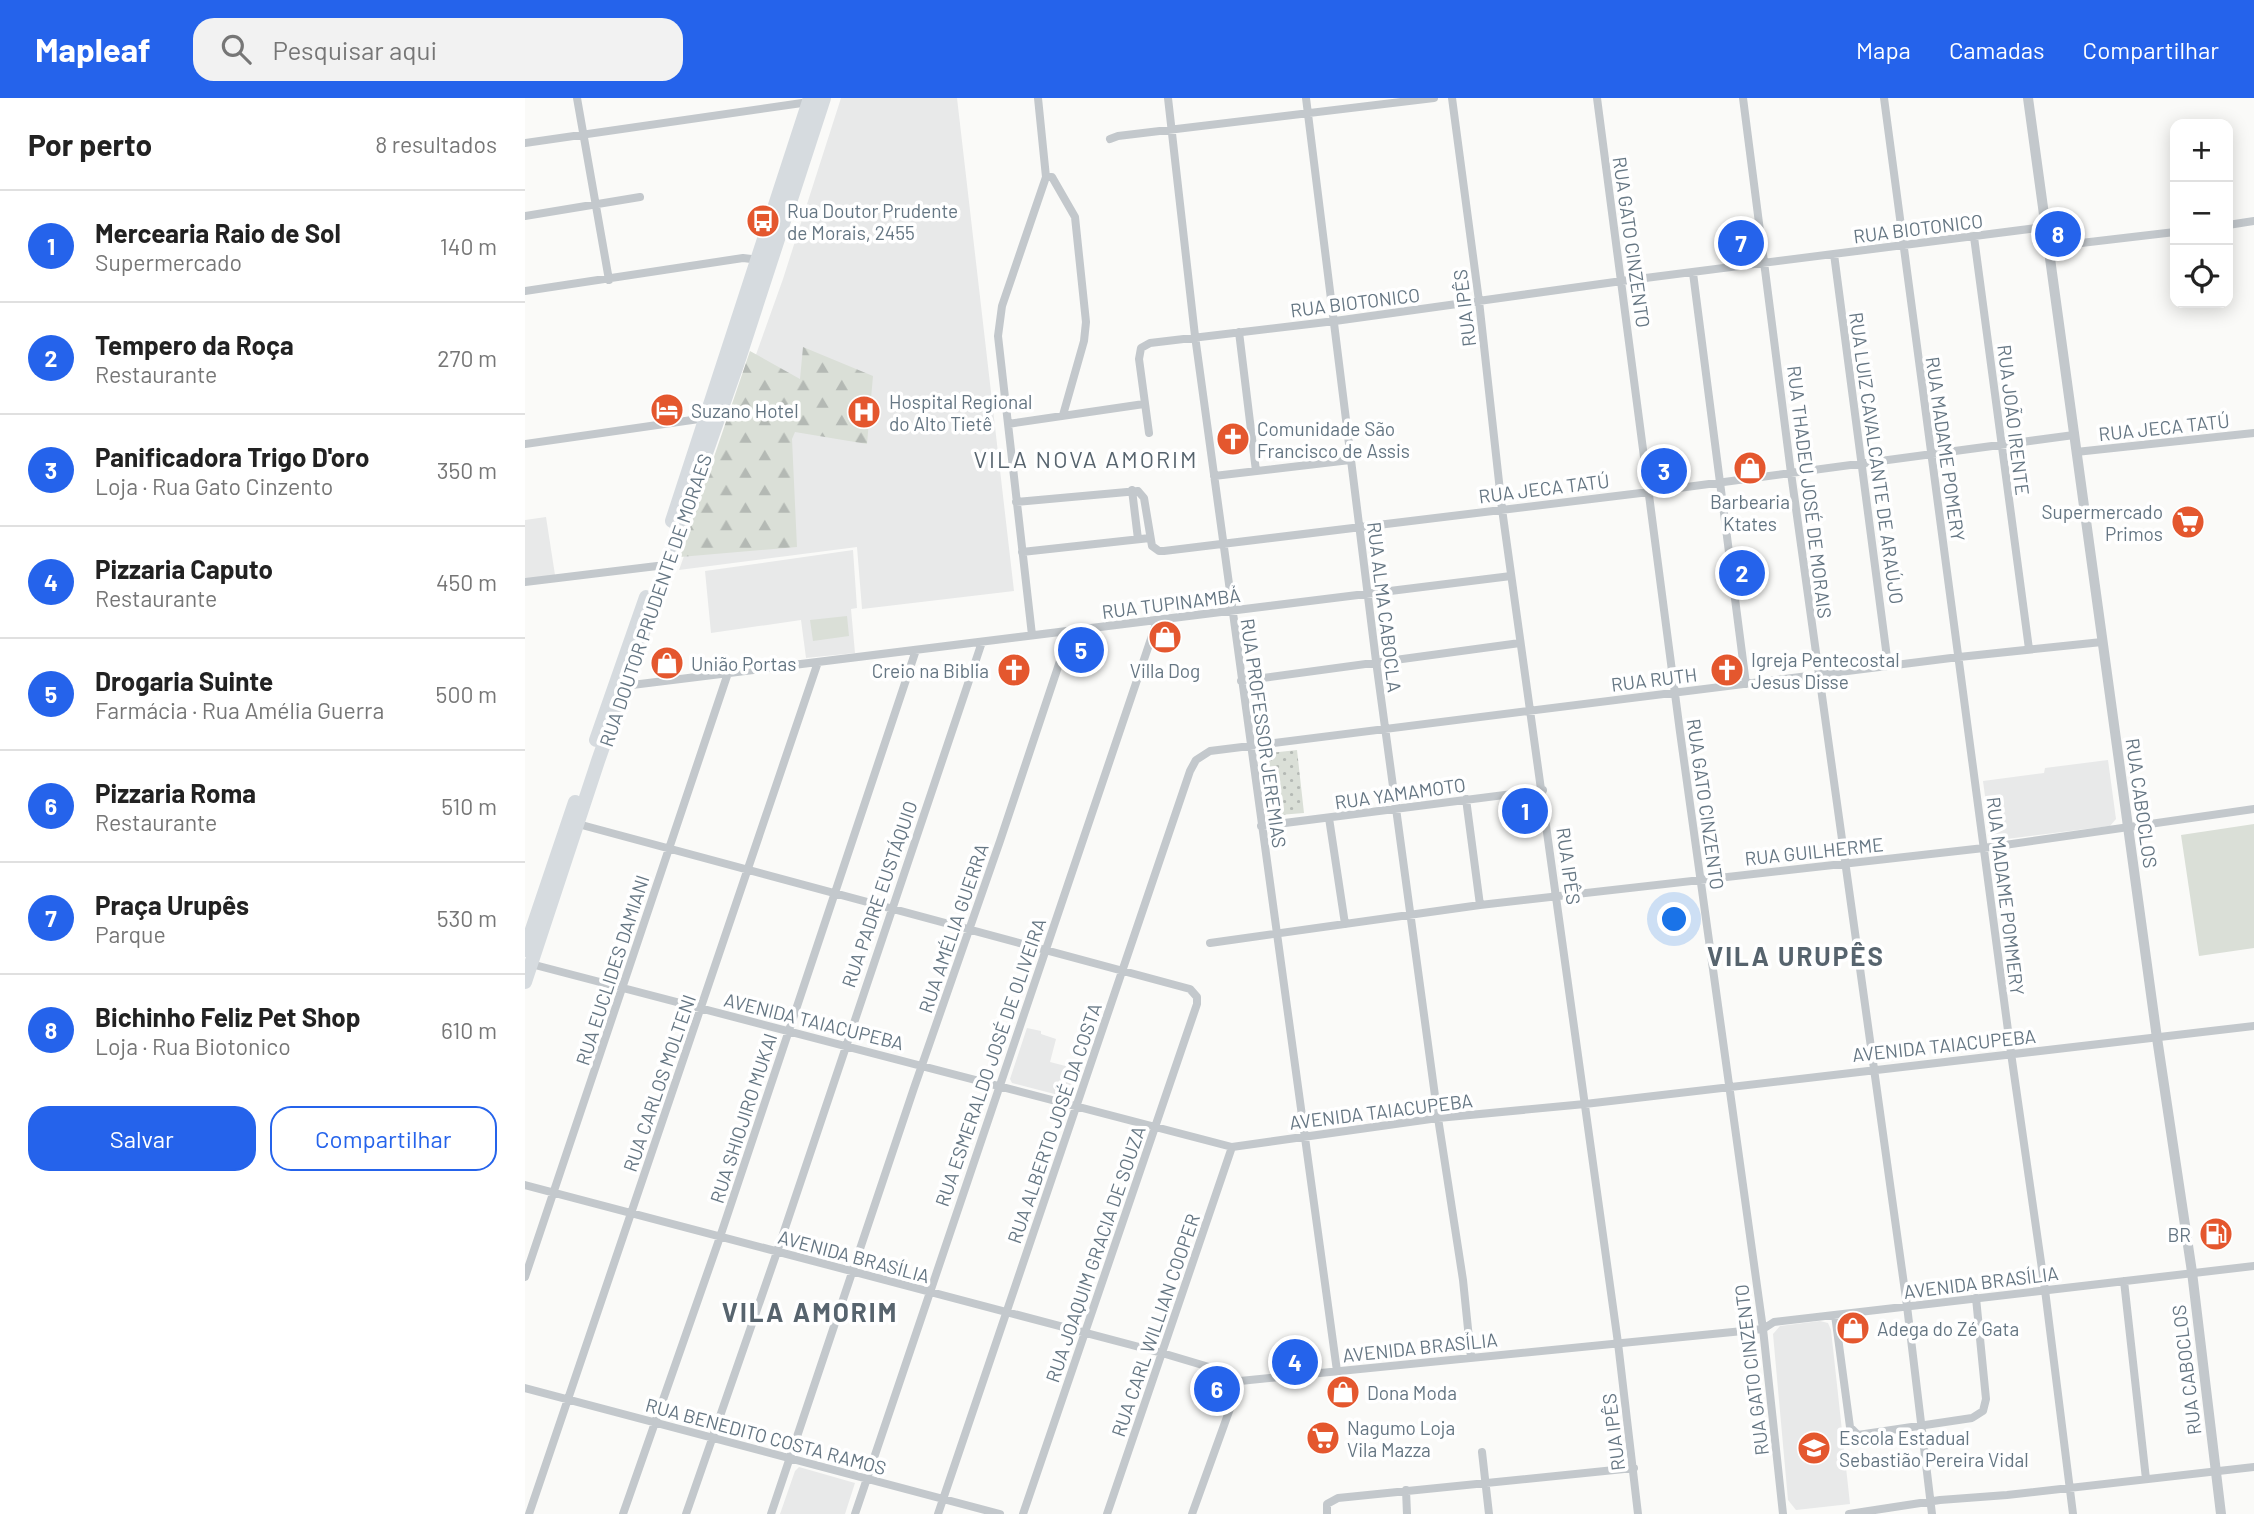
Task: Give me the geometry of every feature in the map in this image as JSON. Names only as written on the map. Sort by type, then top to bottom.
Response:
[{"type":"highway","name":"RUA DOUTOR PRUDENTE DE MORAES","points":[[525,982],[599,761],[657,566],[707,418],[824,98]]},
{"type":"highway","name":"RUA DOUTOR PRUDENTE DE MORAES","points":[[525,950],[605,714],[620,687],[763,261],[810,100]]},
{"type":"highway","points":[[599,761],[606,729],[605,714]]},
{"type":"street","points":[[577,98],[609,280]]},
{"type":"street","points":[[1032,635],[998,322],[1046,177],[1038,98]]},
{"type":"street","name":"RUA PROFESSOR JEREMIAS","points":[[1168,98],[1195,336],[1337,1371]]},
{"type":"street","name":"RUA ALMA CABOCLA","points":[[1306,98],[1369,594],[1375,661],[1463,1280],[1471,1358]]},
{"type":"street","points":[[1110,139],[1434,98]]},
{"type":"street","name":"RUA IPÊS","points":[[1452,98],[1479,301],[1502,509],[1619,1343],[1638,1514]]},
{"type":"street","name":"RUA GATO CINZENTO","points":[[1597,98],[1675,693],[1763,1329],[1783,1514]]},
{"type":"street","name":"RUA THADEU JOSÉ DE MORAIS","points":[[1743,98],[1818,674],[1907,1306],[1932,1514]]},
{"type":"street","points":[[1884,98],[1903,246]]},
{"type":"street","name":"RUA CABOCLOS","points":[[2028,98],[2157,1038],[2192,1272],[2221,1514]]},
{"type":"street","points":[[525,143],[810,100]]},
{"type":"street","points":[[1046,177],[1052,177],[1075,217],[1085,305],[1084,341],[1063,415]]},
{"type":"street","points":[[525,216],[640,197]]},
{"type":"street","points":[[2233,224],[2254,222]]},
{"type":"street","name":"RUA BIOTONICO","points":[[1145,404],[1139,359],[1139,352],[1144,345],[1195,336],[1335,321],[2045,227]]},
{"type":"street","points":[[2047,247],[2170,233]]},
{"type":"street","name":"RUA JOÃO IRENTE","points":[[1974,237],[2029,649]]},
{"type":"street","name":"RUA MADAME POMERY","points":[[1903,246],[1959,657]]},
{"type":"street","name":"RUA LUIZ CAVALCANTE DE ARAÚJO","points":[[1834,254],[1888,666]]},
{"type":"street","points":[[525,291],[743,258],[763,261]]},
{"type":"street","points":[[1693,273],[1746,684]]},
{"type":"street","points":[[1239,332],[1256,471]]},
{"type":"street","points":[[1008,424],[1145,404],[1149,433]]},
{"type":"street","points":[[525,444],[707,418]]},
{"type":"street","name":"RUA JECA TATÚ","points":[[2076,452],[2254,433]]},
{"type":"street","name":"RUA JECA TATÚ","points":[[1150,538],[1152,546],[1159,551],[1649,492],[2074,435]]},
{"type":"street","points":[[1214,476],[1350,460]]},
{"type":"street","points":[[1132,490],[1138,539]]},
{"type":"street","points":[[1016,502],[1138,491],[1144,498],[1150,538],[1023,552]]},
{"type":"street","points":[[525,582],[657,566]]},
{"type":"street","name":"RUA TUPINAMBÁ","points":[[620,687],[1511,576]]},
{"type":"street","name":"RUA ESMERALDO JOSÉ DE OLIVEIRA","points":[[855,1514],[1157,621]]},
{"type":"street","name":"RUA AMÉLIA GUERRA","points":[[771,1514],[1070,632]]},
{"type":"street","name":"RUA PADRE EUSTÁQUIO","points":[[686,1514],[982,642]]},
{"type":"street","name":"RUA RUTH","points":[[1210,751],[1818,674],[2102,642]]},
{"type":"street","points":[[1241,681],[1520,643]]},
{"type":"street","name":"RUA SHIOJIRO MUKAI","points":[[623,1514],[720,1237],[916,650]]},
{"type":"street","name":"RUA MADAME POMMERY","points":[[1959,657],[2073,1514]]},
{"type":"street","name":"RUA CARLOS MOLTENI","points":[[529,1514],[818,662]]},
{"type":"street","name":"RUA EUCLIDES DAMIANI","points":[[525,1277],[728,673]]},
{"type":"street","name":"RUA ALBERTO JOSÉ DA COSTA","points":[[938,1514],[1190,771],[1196,761],[1210,751]]},
{"type":"street","name":"RUA YAMAMOTO","points":[[1261,826],[1543,790]]},
{"type":"street","points":[[1466,799],[1480,905]]},
{"type":"street","name":"RUA GUILHERME","points":[[1210,943],[1480,905],[1983,848],[2254,809]]},
{"type":"street","points":[[1329,818],[1345,924]]},
{"type":"street","points":[[577,824],[1122,971]]},
{"type":"street","name":"AVENIDA TAIACUPEBA","points":[[531,964],[622,990],[845,1044],[1232,1147],[1438,1118],[1585,1104],[2254,1026]]},
{"type":"street","name":"RUA JOAQUIM GRACIA DE SOUZA","points":[[1023,1514],[1197,1004],[1197,998],[1190,989],[1122,971]]},
{"type":"street","name":"RUA CARL WILLIAN COOPER","points":[[1107,1514],[1232,1147]]},
{"type":"street","name":"AVENIDA BRASÍLIA","points":[[525,1185],[1162,1353],[1209,1367],[1240,1381],[1763,1329],[1774,1322],[2254,1266]]},
{"type":"street","points":[[2124,1281],[2146,1479]]},
{"type":"street","points":[[1835,1315],[1852,1431],[1859,1435],[1972,1418],[1983,1411],[1986,1399],[1976,1298]]},
{"type":"street","points":[[1192,1514],[1240,1381]]},
{"type":"street","name":"RUA BENEDITO COSTA RAMOS","points":[[525,1388],[1000,1514]]},
{"type":"street","points":[[1482,1452],[1489,1514]]},
{"type":"street","points":[[1849,1514],[1930,1501],[2254,1467]]},
{"type":"street","points":[[1327,1514],[1327,1504],[1338,1498],[1634,1468]]},
{"type":"street","points":[[1406,1490],[1408,1514]]},
{"type":"shaded area","name":"Hospital Regional do Alto Tietê","points":[[841,98],[957,98],[1014,591],[862,609],[857,547],[679,570],[783,279]]},
{"type":"shaded area","points":[[546,517],[555,575],[525,579],[525,520]]},
{"type":"shaded area","points":[[853,550],[857,608],[851,609],[855,653],[806,658],[801,620],[711,633],[705,571]]},
{"type":"shaded area","points":[[2108,760],[2116,819],[2110,826],[1991,841],[1983,781],[2044,773],[2045,768]]},
{"type":"shaded area","points":[[1027,1028],[1041,1031],[1041,1034],[1056,1039],[1050,1062],[1081,1070],[1070,1098],[1012,1083],[1010,1079]]},
{"type":"shaded area","name":"Escola Estadual Sebastião Pereira Vidal","points":[[1820,1321],[1828,1323],[1831,1330],[1850,1504],[1796,1510],[1788,1500],[1773,1334],[1780,1326]]},
{"type":"shaded area","points":[[799,1467],[855,1483],[845,1514],[780,1514],[795,1471]]},
{"type":"green space","points":[[1752,224],[1757,257],[1729,261],[1726,228]]},
{"type":"green space","points":[[803,347],[873,376],[867,444],[795,432],[792,439],[797,547],[680,557],[750,351],[800,379]]},
{"type":"green space","points":[[847,616],[849,636],[813,641],[810,620]]},
{"type":"green space","points":[[1297,750],[1304,813],[1267,816],[1260,754]]},
{"type":"green space","points":[[2254,824],[2254,948],[2199,956],[2181,835]]},
{"type":"place","name":"Rua Doutor Prudente de Morais, 2455","points":[[763,221]]},
{"type":"place","name":"Bichinho Feliz Pet Shop","points":[[2058,234]]},
{"type":"place","name":"Praça Urupês","points":[[1741,243]]},
{"type":"place","name":"Suzano Hotel","points":[[667,410]]},
{"type":"place","name":"Hospital Regional do Alto Tietê","points":[[864,412]]},
{"type":"place","name":"Comunidade São Francisco de Assis","points":[[1233,439]]},
{"type":"place","name":"Barbearia Ktates","points":[[1750,468]]},
{"type":"place","name":"Panificadora Trigo D'oro","points":[[1664,471]]},
{"type":"place","name":"Supermercado Primos","points":[[2188,522]]},
{"type":"place","name":"Tempero da Roça","points":[[1742,573]]},
{"type":"place","name":"Villa Dog","points":[[1165,637]]},
{"type":"place","name":"Drogaria Suinte","points":[[1081,650]]},
{"type":"place","name":"União Portas","points":[[667,663]]},
{"type":"place","name":"Creio na Biblia","points":[[1014,670]]},
{"type":"place","name":"Igreja Pentecostal Jesus Disse","points":[[1727,670]]},
{"type":"place","name":"Mercearia Raio de Sol","points":[[1525,811]]},
{"type":"place","name":"BR","points":[[2216,1234]]},
{"type":"place","name":"Adega do Zé Gata","points":[[1853,1328]]},
{"type":"place","name":"Pizzaria Caputo","points":[[1295,1362]]},
{"type":"place","name":"Pizzaria Roma","points":[[1217,1389]]},
{"type":"place","name":"Dona Moda","points":[[1343,1392]]},
{"type":"place","name":"Nagumo Loja Vila Mazza","points":[[1323,1438]]},
{"type":"place","name":"Escola Estadual Sebastião Pereira Vidal","points":[[1814,1448]]},
{"type":"district","name":"VILA NOVA AMORIM","points":[[1086,459]]},
{"type":"district","name":"VILA URUPÊS","points":[[1796,955]]},
{"type":"district","name":"VILA AMORIM","points":[[810,1311]]}]
